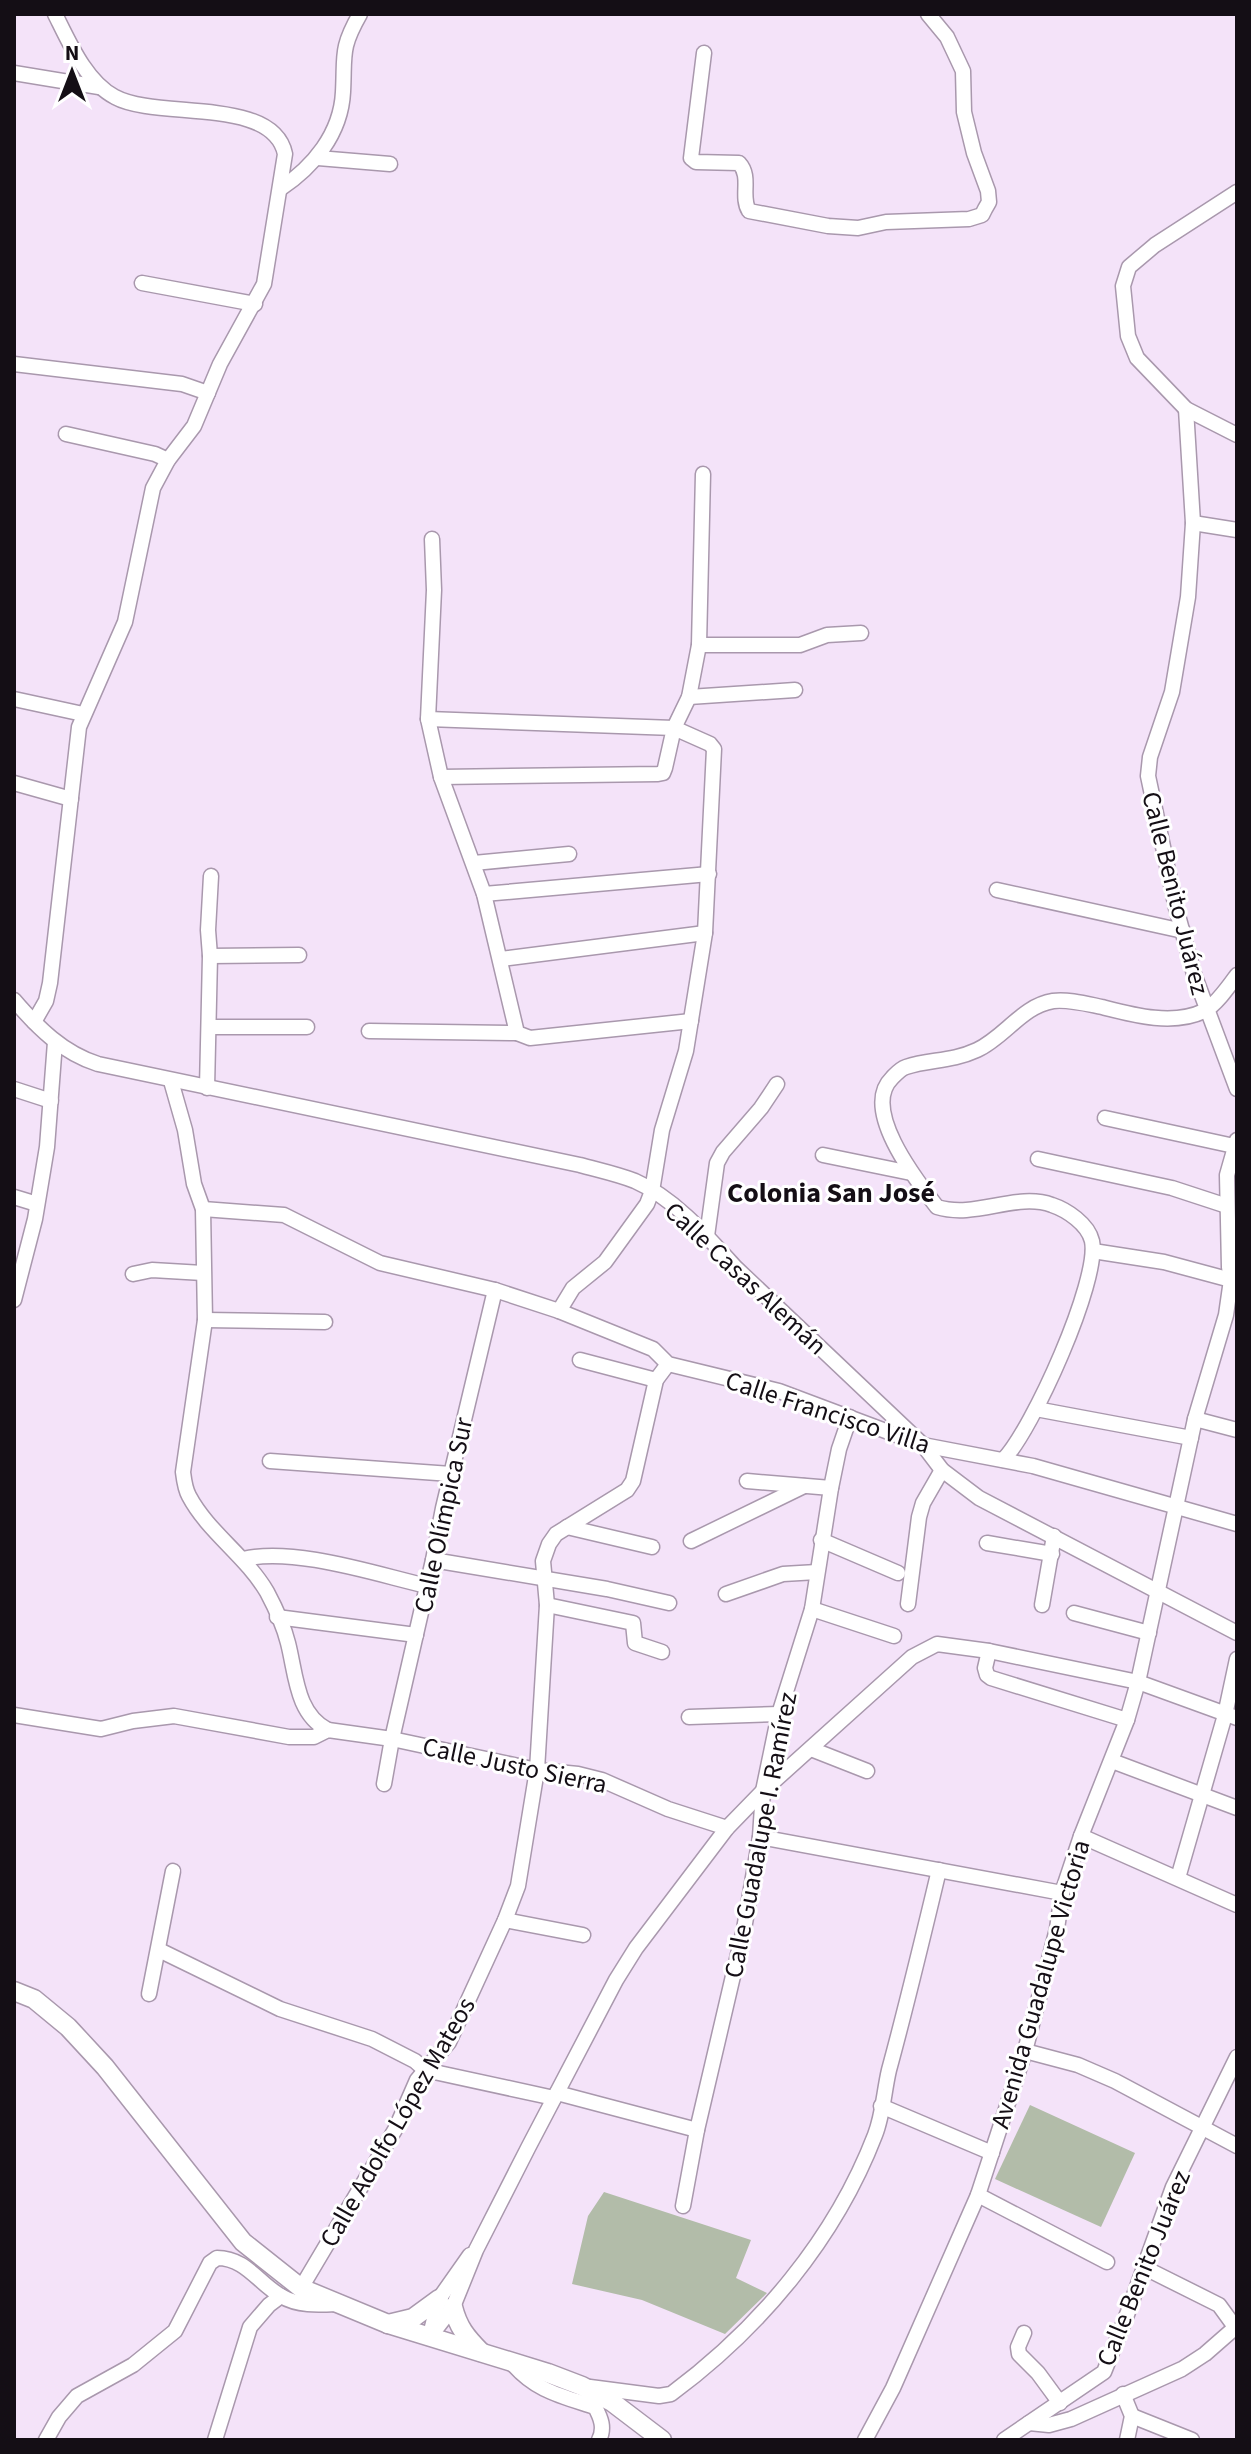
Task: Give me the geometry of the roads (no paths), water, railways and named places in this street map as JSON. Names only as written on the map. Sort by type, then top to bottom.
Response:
[{"type":"main road","points":[[14,1991],[34,1999],[68,2027],[105,2067],[243,2242],[301,2288],[388,2324],[582,2386],[612,2402],[662,2440]]},
{"type":"main road","points":[[388,2324],[413,2318],[446,2303],[464,2336],[483,2353]]},
{"type":"street","points":[[34,1022],[46,1001],[50,983],[75,749],[83,714],[125,622],[153,488],[168,460],[194,426],[220,364],[264,284],[285,154],[282,141],[265,127],[226,115],[117,99],[99,87],[55,14]]},
{"type":"street","points":[[280,189],[318,158],[330,138],[342,104],[343,50],[360,14]]},
{"type":"street","points":[[704,53],[691,158],[696,162],[739,163],[746,172],[745,202],[749,211],[828,226],[858,228],[886,222],[969,219],[982,215],[989,202],[964,112],[965,80],[942,28],[928,14]]},
{"type":"street","points":[[15,76],[99,87]]},
{"type":"street","points":[[318,158],[390,164]]},
{"type":"street","points":[[1237,192],[1155,245],[1129,267],[1123,286],[1128,336],[1137,358],[1186,409],[1237,435]]},
{"type":"street","points":[[142,283],[255,304]]},
{"type":"street","points":[[14,364],[182,384],[208,393]]},
{"type":"street","name":"Calle Benito Juárez","points":[[1186,409],[1193,523],[1188,597],[1172,692],[1148,767],[1150,792],[1183,931],[1206,1010],[1230,1057],[1237,1089]]},
{"type":"street","points":[[66,434],[155,454],[168,460]]},
{"type":"street","points":[[441,777],[663,773],[674,728],[689,697],[699,645],[703,474]]},
{"type":"street","points":[[1193,523],[1237,530]]},
{"type":"street","points":[[432,539],[434,590],[428,719],[441,777],[484,894],[517,1033]]},
{"type":"street","points":[[699,645],[800,645],[827,635],[861,633]]},
{"type":"street","points":[[689,697],[795,690]]},
{"type":"street","points":[[14,699],[83,714]]},
{"type":"street","points":[[428,719],[674,728],[710,744],[714,749],[705,933],[686,1051],[662,1130],[652,1191],[647,1204],[605,1262],[573,1288],[559,1311]]},
{"type":"street","points":[[14,783],[71,799]]},
{"type":"street","points":[[474,863],[569,854]]},
{"type":"street","points":[[484,894],[709,874]]},
{"type":"street","points":[[207,1088],[211,876]]},
{"type":"street","points":[[997,890],[1183,931]]},
{"type":"street","points":[[501,959],[705,933]]},
{"type":"street","points":[[210,956],[299,955]]},
{"type":"street","points":[[1003,1460],[1036,1409],[1078,1314],[1090,1280],[1093,1251],[1090,1234],[1076,1218],[1053,1205],[1028,1202],[988,1209],[947,1210],[937,1207],[911,1173],[883,1116],[882,1097],[886,1084],[903,1068],[955,1059],[988,1045],[1032,1008],[1057,1000],[1164,1018],[1184,1016],[1206,1010],[1237,975]]},
{"type":"street","name":"Calle Casas Alemán","points":[[17,1006],[55,1042],[81,1059],[171,1081],[580,1165],[636,1182],[652,1191],[707,1236],[735,1267],[923,1445],[942,1470],[979,1498],[1237,1633]]},
{"type":"street","points":[[369,1031],[517,1033],[530,1038],[691,1021]]},
{"type":"street","points":[[209,1027],[307,1027]]},
{"type":"street","points":[[14,1300],[47,1147],[55,1042]]},
{"type":"street","points":[[171,1081],[185,1130],[194,1184],[203,1209],[205,1320],[183,1472],[187,1493],[199,1511],[243,1559],[267,1593],[288,1640],[297,1688],[309,1716],[328,1730]]},
{"type":"street","points":[[707,1236],[717,1163],[777,1084]]},
{"type":"street","points":[[14,1089],[51,1101]]},
{"type":"street","points":[[1105,1118],[1236,1143]]},
{"type":"street","name":"Avenida Guadalupe Victoria","points":[[865,2440],[893,2388],[978,2195],[1025,2051],[1057,1929],[1062,1893],[1127,1720],[1138,1682],[1195,1419],[1226,1315],[1231,1280],[1227,1175],[1236,1143]]},
{"type":"street","points":[[823,1155],[911,1173]]},
{"type":"street","points":[[1038,1159],[1172,1188],[1227,1206]]},
{"type":"street","points":[[14,1197],[37,1204]]},
{"type":"street","name":"Calle Francisco Villa","points":[[203,1209],[284,1215],[380,1263],[495,1290],[559,1311],[653,1349],[668,1364],[779,1391],[923,1445],[1033,1466],[1237,1524]]},
{"type":"street","points":[[1093,1251],[1164,1262],[1231,1280]]},
{"type":"street","points":[[133,1274],[152,1270],[203,1273]]},
{"type":"street","name":"Calle Olímpica Sur","points":[[384,1784],[451,1474],[495,1290]]},
{"type":"street","points":[[205,1320],[325,1322]]},
{"type":"street","points":[[580,1360],[656,1380]]},
{"type":"street","name":"Calle Adolfo López Mateos","points":[[301,2288],[396,2128],[407,2099],[425,2070],[449,2042],[505,1920],[518,1886],[537,1770],[547,1605],[543,1561],[556,1534],[627,1490],[633,1481],[656,1380],[668,1364]]},
{"type":"street","points":[[1036,1409],[1191,1438]]},
{"type":"street","name":"Calle Guadalupe I. Ramírez","points":[[683,2206],[697,2130],[744,1929],[760,1837],[763,1791],[779,1714],[812,1609],[831,1488],[850,1417]]},
{"type":"street","points":[[1195,1419],[1237,1430]]},
{"type":"street","points":[[1025,1428],[1027,1460],[1033,1466]]},
{"type":"street","points":[[270,1461],[451,1474]]},
{"type":"street","points":[[908,1604],[919,1517],[923,1503],[942,1470]]},
{"type":"street","points":[[747,1481],[831,1488]]},
{"type":"street","points":[[691,1541],[804,1486]]},
{"type":"street","points":[[567,1527],[652,1547]]},
{"type":"street","points":[[1042,1605],[1054,1536]]},
{"type":"street","points":[[821,1540],[898,1573]]},
{"type":"street","points":[[987,1543],[1052,1554]]},
{"type":"street","points":[[243,1559],[297,1558],[427,1586]]},
{"type":"street","points":[[433,1560],[669,1603]]},
{"type":"street","points":[[726,1594],[783,1574],[817,1572]]},
{"type":"street","points":[[547,1605],[633,1623],[635,1643],[662,1652]]},
{"type":"street","points":[[812,1609],[894,1636]]},
{"type":"street","points":[[1074,1613],[1149,1633]]},
{"type":"street","points":[[277,1617],[416,1635]]},
{"type":"street","points":[[429,2338],[468,2257],[476,2250],[636,1948],[727,1828],[763,1791],[912,1657],[937,1644],[989,1651],[1138,1682],[1231,1717]]},
{"type":"street","points":[[989,1651],[985,1668],[991,1678],[1127,1720]]},
{"type":"street","points":[[1178,1878],[1231,1717],[1237,1659]]},
{"type":"street","points":[[689,1717],[779,1714]]},
{"type":"street","name":"Calle Justo Sierra","points":[[14,1715],[101,1729],[174,1716],[300,1738],[314,1737],[328,1730],[392,1739],[537,1770],[566,1772],[602,1780],[668,1809],[727,1828]]},
{"type":"street","points":[[811,1749],[867,1771]]},
{"type":"street","points":[[1112,1761],[1237,1808]]},
{"type":"street","points":[[1081,1836],[1237,1905]]},
{"type":"street","points":[[760,1837],[1062,1893]]},
{"type":"street","points":[[582,2386],[659,2396],[671,2394],[739,2339],[819,2241],[863,2164],[877,2131],[939,1870]]},
{"type":"street","points":[[149,1994],[173,1871]]},
{"type":"street","points":[[505,1920],[583,1935]]},
{"type":"street","points":[[159,1950],[280,2009],[372,2039],[415,2061],[425,2070],[556,2096],[697,2130]]},
{"type":"street","points":[[1025,2051],[1078,2065],[1115,2081],[1237,2146]]},
{"type":"street","name":"Calle Benito Juárez","points":[[1004,2440],[1104,2372],[1173,2187],[1237,2057]]},
{"type":"street","points":[[881,2106],[992,2153]]},
{"type":"street","points":[[978,2195],[1107,2262]]},
{"type":"street","points":[[46,2440],[59,2417],[77,2396],[133,2365],[175,2331],[210,2263],[217,2258],[238,2261],[281,2296],[308,2305],[336,2304]]},
{"type":"street","points":[[1028,2423],[1049,2425],[1071,2419],[1182,2369],[1236,2327],[1219,2305],[1145,2268]]},
{"type":"street","points":[[215,2440],[250,2327],[281,2296]]},
{"type":"street","points":[[1024,2333],[1018,2347],[1019,2354],[1049,2385],[1060,2403]]},
{"type":"street","points":[[511,2362],[525,2379],[542,2389],[595,2407],[602,2420],[599,2440]]},
{"type":"street","points":[[1123,2394],[1132,2416],[1127,2440]]},
{"type":"street","points":[[1132,2416],[1192,2440]]},
{"type":"district","name":"Colonia San José","points":[[831,1192]]}]
